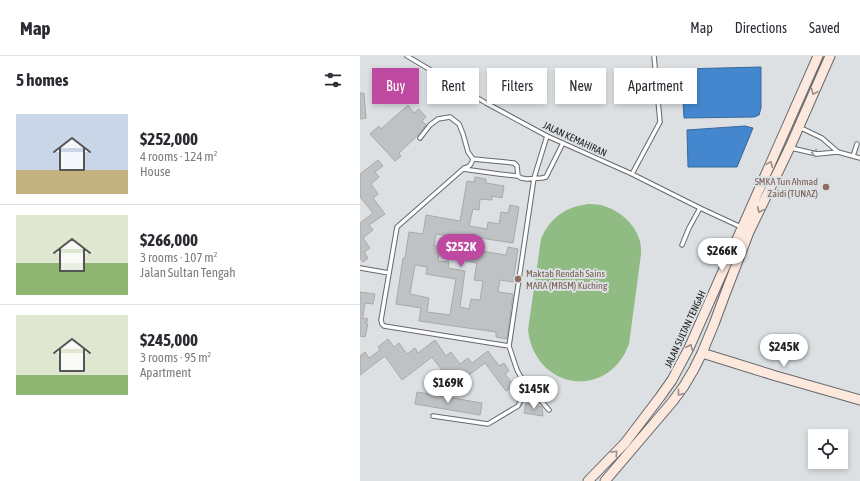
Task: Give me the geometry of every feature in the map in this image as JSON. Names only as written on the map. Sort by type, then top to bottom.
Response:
[{"type":"main road","name":"JALAN SULTAN TENGAH","points":[[588,481],[625,443],[672,380],[689,348],[818,56]]},
{"type":"main road","points":[[605,481],[673,402],[684,386],[702,353],[749,232],[790,147],[830,56]]},
{"type":"main road","points":[[702,353],[860,400]]},
{"type":"lane","name":"JALAN KEMAHIRAN","points":[[407,56],[486,103],[547,136],[632,174],[742,228]]},
{"type":"lane","points":[[632,174],[660,122],[654,56]]},
{"type":"lane","points":[[420,138],[430,125],[438,119],[450,117],[458,124],[463,134],[468,152],[472,159],[472,164],[470,167],[463,169],[397,227],[381,320],[382,324],[384,326],[509,346]]},
{"type":"lane","points":[[799,127],[822,138],[838,152]]},
{"type":"lane","points":[[547,136],[534,178],[509,346],[517,370],[527,388],[549,410]]},
{"type":"lane","points":[[463,169],[518,176],[527,179],[546,177],[563,143]]},
{"type":"lane","points":[[853,156],[857,144]]},
{"type":"lane","points":[[790,147],[817,154],[838,152],[860,158]]},
{"type":"lane","points":[[472,159],[514,163],[517,166],[518,176]]},
{"type":"lane","points":[[682,245],[700,208]]},
{"type":"lane","points":[[360,268],[389,273]]},
{"type":"lane","points":[[433,416],[488,424],[518,406],[527,388]]},
{"type":"green space","points":[[588,204],[597,204],[607,207],[625,218],[638,234],[641,254],[629,344],[619,362],[605,374],[590,380],[573,381],[557,376],[544,366],[533,350],[528,330],[541,239],[549,225],[559,215],[572,208]]},
{"type":"water","points":[[761,67],[761,108],[759,115],[754,117],[684,118],[683,104],[697,104],[697,69]]},
{"type":"water","points":[[745,126],[753,128],[737,167],[688,167],[687,130]]},
{"type":"building","points":[[360,93],[364,93],[366,118],[360,119]]},
{"type":"building","points":[[408,105],[414,113],[419,109],[426,117],[422,121],[426,125],[399,153],[401,156],[395,161],[370,134],[379,126],[381,129]]},
{"type":"building","points":[[378,160],[383,166],[375,172],[379,177],[371,184],[378,194],[373,198],[385,214],[369,225],[373,230],[363,238],[370,248],[364,252],[368,258],[363,262],[360,258],[360,223],[373,213],[360,197],[360,174]]},
{"type":"building","points":[[475,177],[486,179],[486,183],[504,186],[502,198],[492,196],[492,200],[480,199],[479,210],[473,209],[469,226],[487,229],[488,222],[499,224],[501,212],[508,213],[510,205],[519,207],[513,243],[467,236],[465,247],[456,246],[457,237],[436,234],[434,246],[440,247],[438,261],[449,262],[448,268],[465,271],[460,307],[469,309],[471,299],[480,300],[483,281],[474,280],[477,263],[466,261],[468,249],[506,255],[508,247],[518,249],[513,282],[500,280],[498,292],[513,294],[507,339],[496,337],[496,332],[419,321],[421,308],[396,304],[403,258],[405,258],[409,232],[423,234],[426,215],[460,221],[467,181],[474,182]],"holes":[[[415,265],[427,267],[426,274],[456,279],[450,315],[427,312],[429,298],[410,294]]]},
{"type":"building","points":[[360,292],[375,294],[373,304],[365,303],[363,316],[360,315]]},
{"type":"building","points":[[360,317],[368,319],[365,337],[360,336]]},
{"type":"building","points":[[388,339],[394,347],[399,343],[407,354],[415,348],[418,353],[435,340],[446,356],[451,352],[460,364],[468,358],[472,363],[488,351],[499,366],[504,363],[509,371],[505,374],[514,386],[506,391],[485,363],[454,386],[432,357],[402,380],[385,356],[360,375],[360,356],[365,352],[369,358],[380,350],[378,347]]},
{"type":"building","points":[[417,392],[482,403],[480,415],[415,404]]},
{"type":"building","points":[[526,403],[542,407],[543,416],[524,413]]},
{"type":"place","name":"SMKA Tun Ahmad Zaidi (TUNAZ)","points":[[826,187]]},
{"type":"place","name":"Maktab Rendah Sains MARA (MRSM) Kuching","points":[[518,279]]}]
